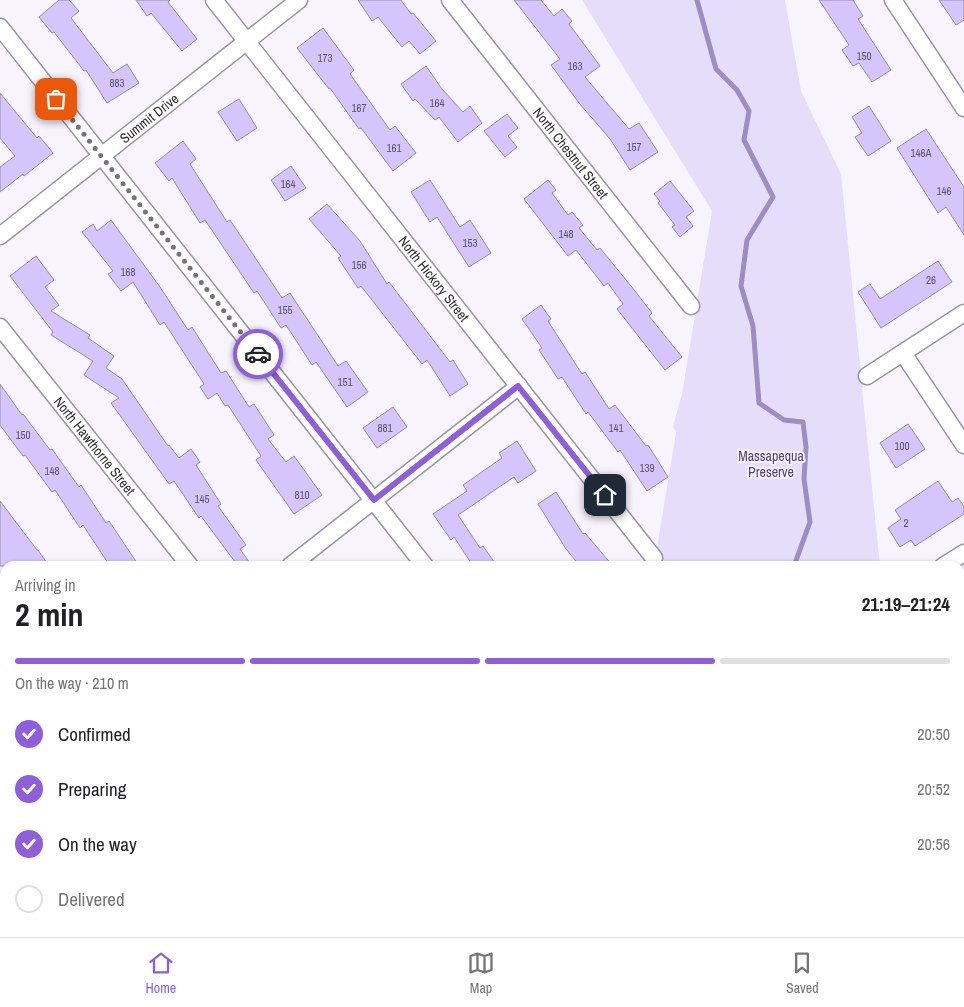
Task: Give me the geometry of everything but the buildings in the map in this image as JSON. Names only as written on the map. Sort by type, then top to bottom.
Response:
[{"type":"street","name":"North Hickory Street","points":[[214,0],[654,558]]},
{"type":"street","name":"Summit Drive","points":[[0,236],[299,0]]},
{"type":"street","name":"North Chestnut Street","points":[[450,0],[691,306]]},
{"type":"street","points":[[893,0],[964,108]]},
{"type":"street","points":[[0,27],[421,561]]},
{"type":"street","points":[[868,376],[964,313]]},
{"type":"street","name":"North Hawthorne Street","points":[[0,327],[186,561]]},
{"type":"street","points":[[903,353],[964,445]]},
{"type":"street","points":[[296,561],[518,386]]},
{"type":"street","points":[[951,561],[964,553]]},
{"type":"green space","name":"Massapequa Preserve","points":[[582,0],[785,0],[801,91],[841,174],[860,365],[864,383],[862,388],[879,561],[655,561],[676,433],[673,426],[682,394],[712,211]]},
{"type":"waterway","points":[[697,0],[716,69],[737,90],[749,111],[744,140],[773,197],[747,240],[741,286],[753,326],[759,403],[784,420],[803,422],[806,447],[804,479],[810,522],[796,561]]},
{"type":"way so far","points":[[56,99],[258,354]]},
{"type":"route","points":[[258,354],[374,500],[518,386],[605,495]]}]
